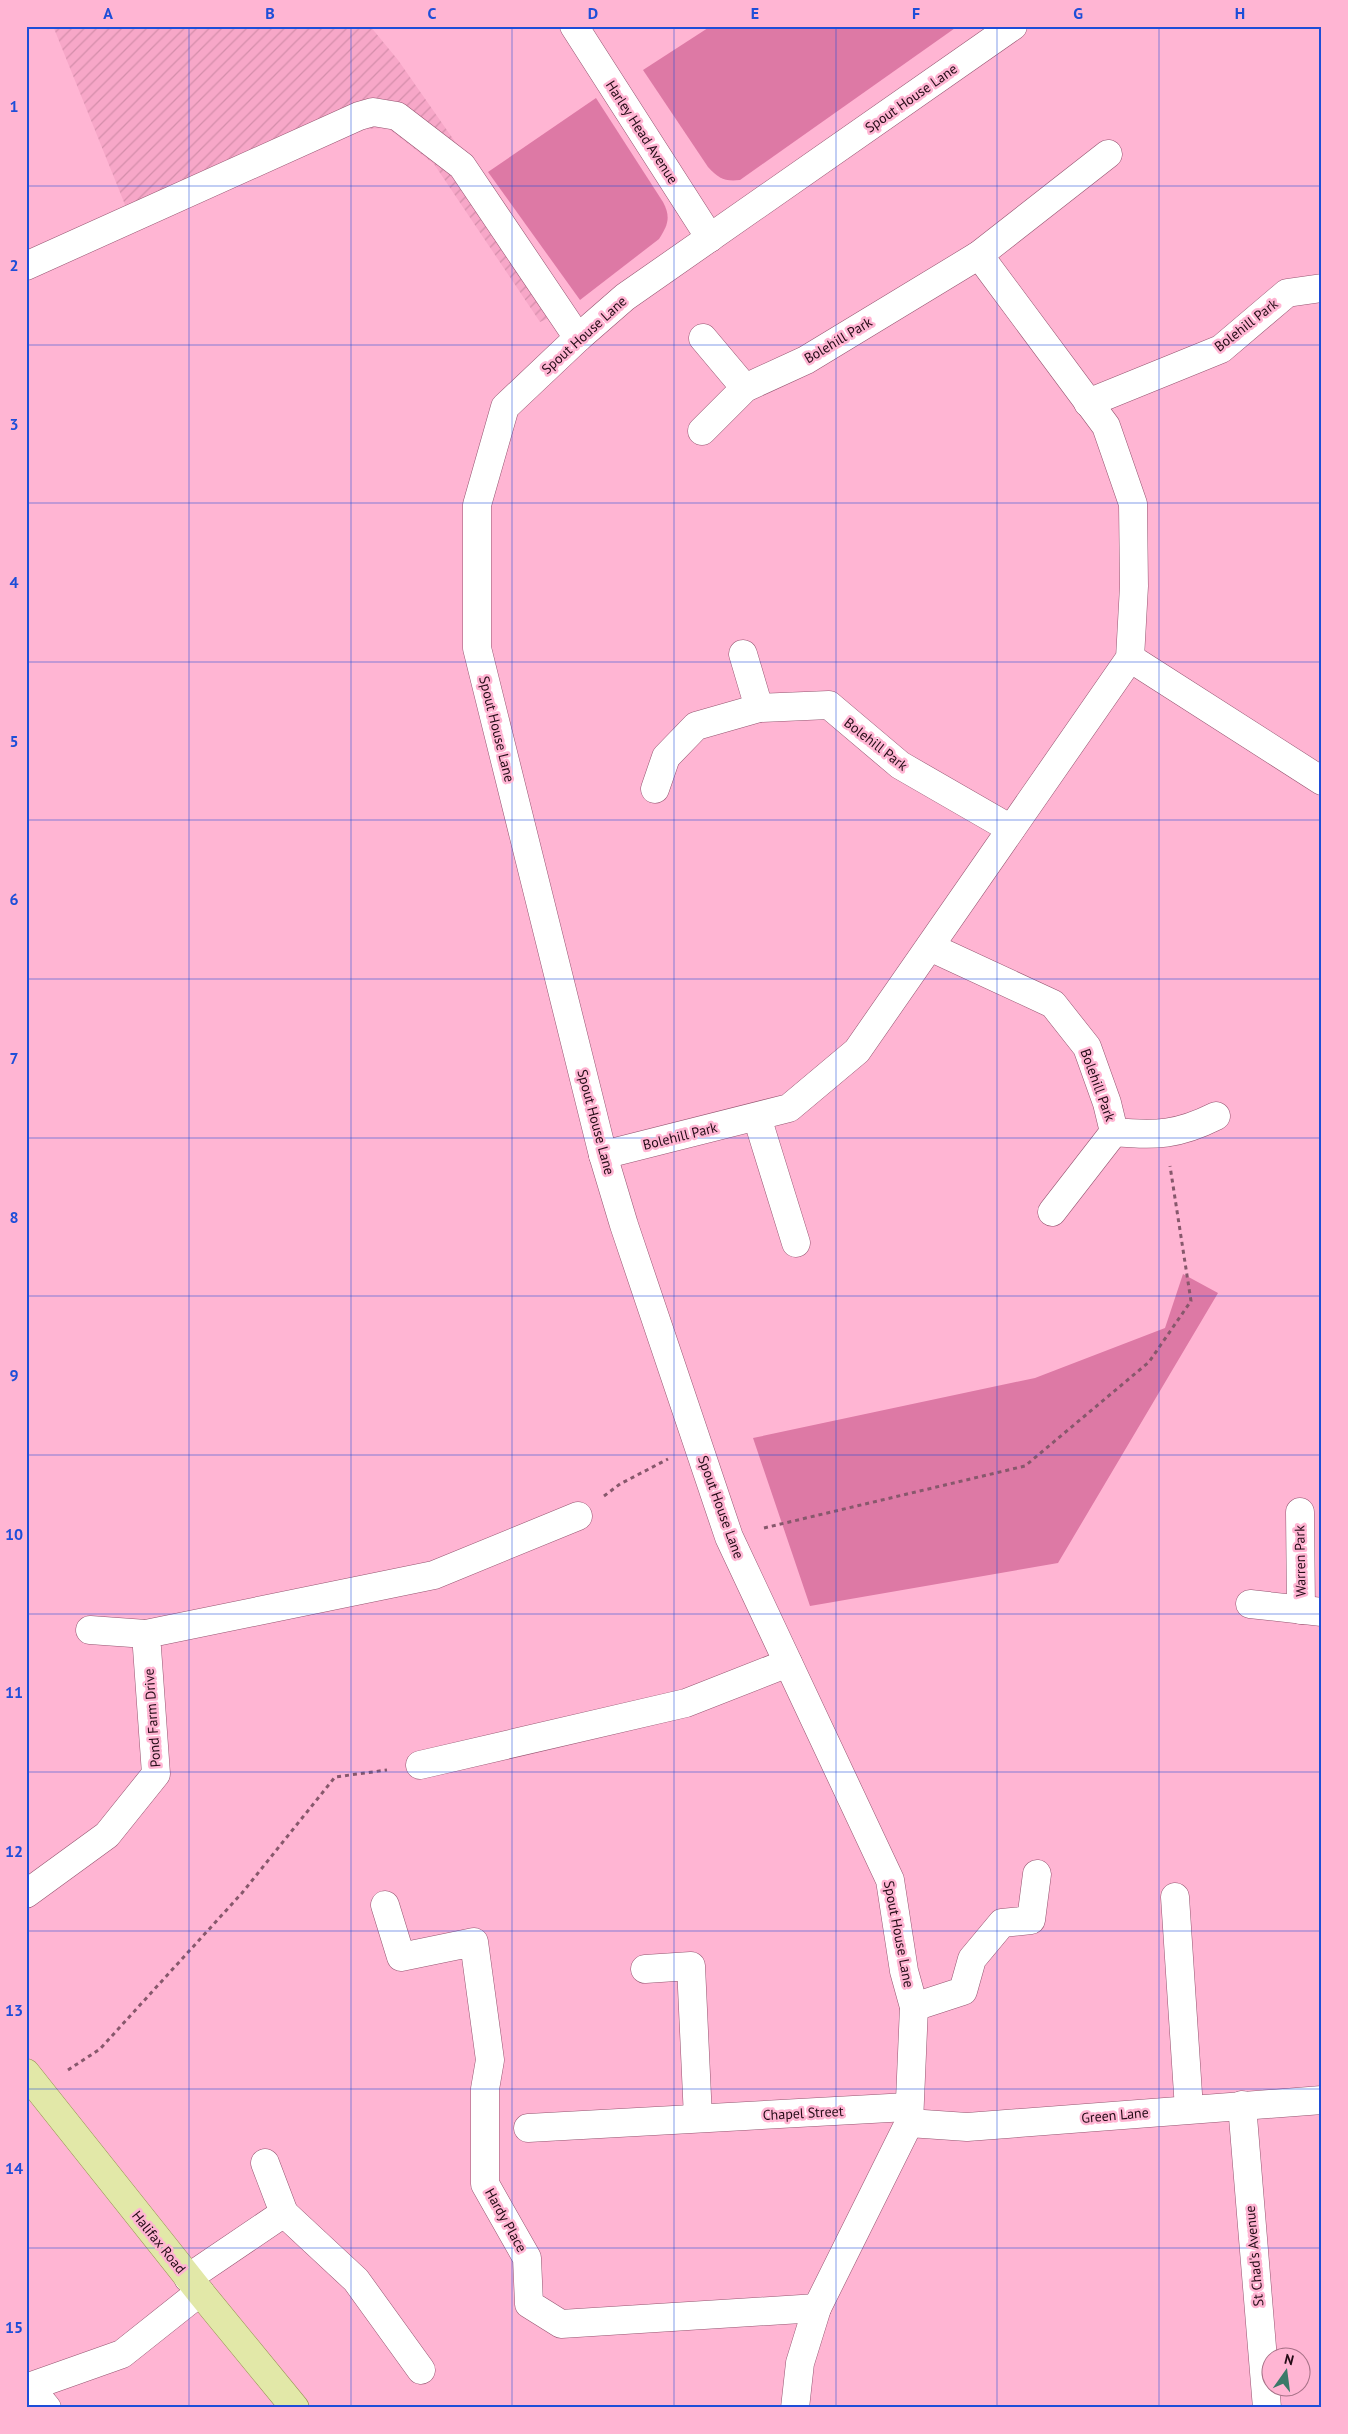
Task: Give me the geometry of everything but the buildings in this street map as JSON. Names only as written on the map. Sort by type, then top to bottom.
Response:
[{"type":"main road","name":"Halifax Road","points":[[32,2082],[295,2408]]},
{"type":"street","name":"Harley Head Avenue","points":[[574,26],[710,238]]},
{"type":"street","name":"Spout House Lane","points":[[795,2408],[800,2363],[817,2308],[908,2115],[914,2007],[904,1971],[890,1880],[729,1537],[624,1225],[604,1155],[476,648],[477,505],[506,408],[578,338],[625,297],[1013,26]]},
{"type":"street","points":[[26,266],[359,116],[373,112],[397,116],[462,166],[578,338]]},
{"type":"street","name":"Bolehill Park","points":[[702,431],[745,388],[806,360],[979,255],[1108,154]]},
{"type":"street","points":[[979,255],[1106,426],[1133,504],[1134,586],[1130,658],[1322,782]]},
{"type":"street","name":"Bolehill Park","points":[[1088,403],[1221,349],[1287,293],[1322,288]]},
{"type":"street","points":[[702,338],[745,388]]},
{"type":"street","points":[[743,654],[759,708]]},
{"type":"street","name":"Bolehill Park","points":[[604,1155],[789,1108],[857,1051],[1130,658]]},
{"type":"street","name":"Bolehill Park","points":[[655,789],[666,756],[696,726],[759,708],[828,705],[900,765],[1011,829]]},
{"type":"street","name":"Bolehill Park","points":[[930,947],[1053,1004],[1087,1047],[1107,1103],[1114,1132]]},
{"type":"street","name":"Bolehill Park","points":[[1114,1132],[1149,1136],[1192,1129],[1216,1116]]},
{"type":"street","points":[[757,1117],[796,1243]]},
{"type":"street","name":"Bolehill Park","points":[[1052,1212],[1114,1132]]},
{"type":"street","name":"Warren Park","points":[[1250,1604],[1311,1611],[1300,1512]]},
{"type":"street","points":[[90,1630],[146,1634],[434,1575],[578,1516]]},
{"type":"street","name":"Pond Farm Drive","points":[[26,1894],[107,1835],[156,1774],[146,1634]]},
{"type":"street","points":[[420,1765],[686,1703],[788,1663]]},
{"type":"street","points":[[914,2007],[963,1991],[972,1959],[1002,1922],[1032,1920],[1037,1874]]},
{"type":"street","points":[[1175,1897],[1189,2109]]},
{"type":"street","name":"Hardy Place","points":[[385,1905],[401,1958],[474,1942],[490,2060],[485,2089],[485,2184],[527,2258],[528,2304],[561,2324],[817,2308]]},
{"type":"street","points":[[645,1969],[690,1966],[698,2118]]},
{"type":"street","name":"Green Lane","points":[[908,2115],[967,2127],[1322,2100]]},
{"type":"street","name":"St Chad's Avenue","points":[[1242,2105],[1266,2408]]},
{"type":"street","name":"Chapel Street","points":[[528,2128],[698,2118],[908,2115]]},
{"type":"street","points":[[266,2163],[284,2214],[356,2280],[421,2370]]},
{"type":"street","points":[[47,2408],[28,2388],[122,2354],[194,2285],[284,2214]]},
{"type":"path","points":[[729,1537],[1025,1466],[1149,1362],[1191,1301],[1165,1133]]},
{"type":"path","points":[[578,1516],[620,1484],[698,1444]]},
{"type":"path","points":[[32,2082],[100,2049],[242,1893],[335,1777],[420,1765]]},
{"type":"shaded area","points":[[53,26],[370,26],[398,60],[571,308],[540,322],[434,164],[388,128],[363,129],[136,232]]},
{"type":"shaded area","points":[[711,26],[958,26],[740,180],[730,180],[715,174],[708,167],[643,70]]},
{"type":"shaded area","points":[[596,98],[663,202],[668,217],[665,229],[659,239],[580,300],[488,172]]},
{"type":"shaded area","points":[[1183,1274],[1218,1293],[1058,1563],[810,1606],[753,1438],[1035,1378],[1165,1328]]}]
